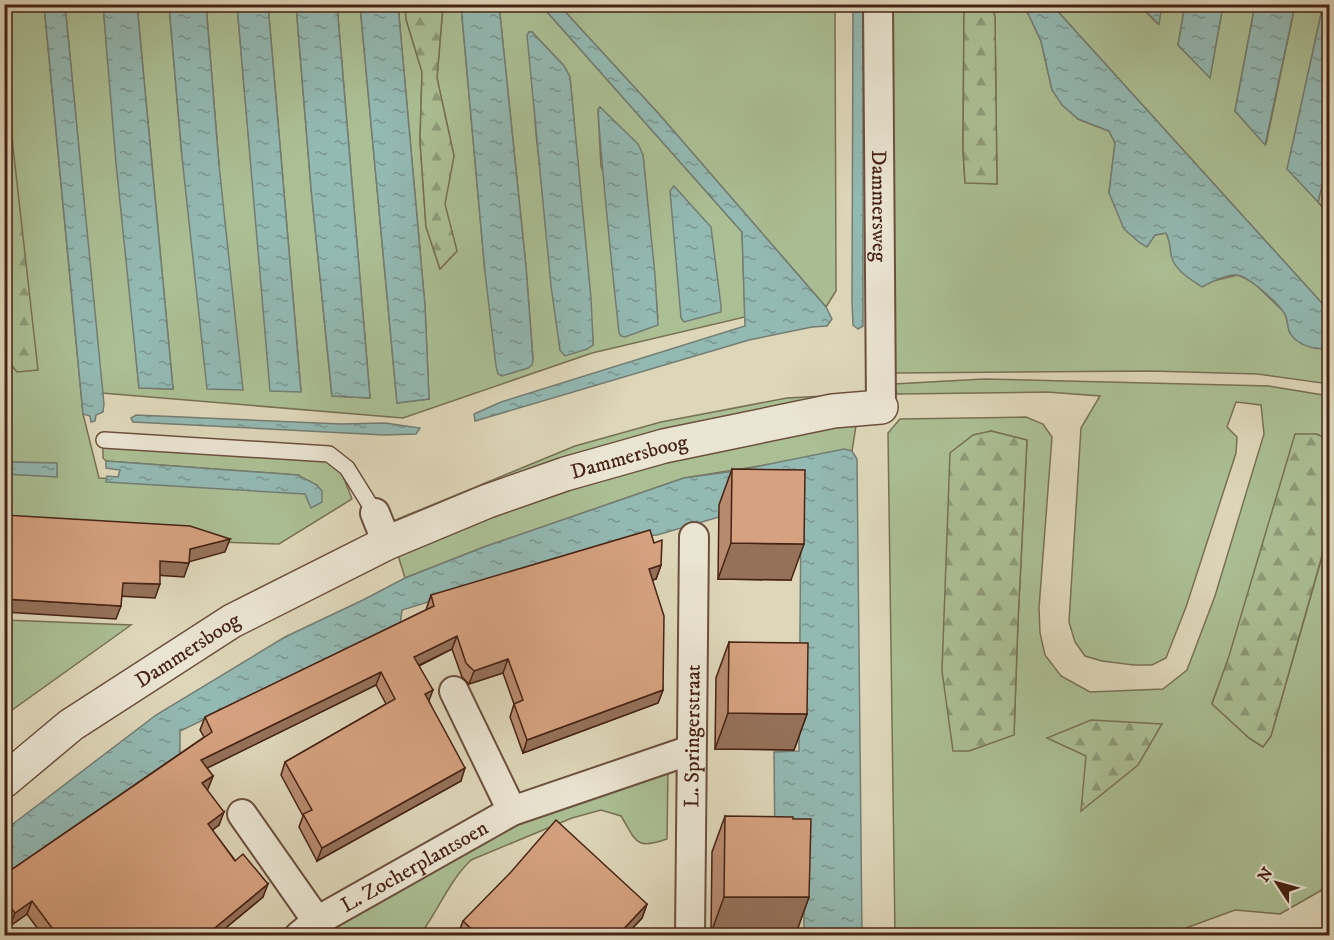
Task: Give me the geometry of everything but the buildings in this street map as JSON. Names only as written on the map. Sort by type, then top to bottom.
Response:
[{"type":"street","name":"Dammersweg","points":[[878,4],[882,407]]},
{"type":"street","name":"Dammersboog","points":[[4,781],[71,725],[232,621],[387,543],[488,501],[565,474],[653,449],[756,425],[833,411],[882,407]]},
{"type":"street","points":[[375,513],[387,543]]},
{"type":"street","name":"L. Springerstraat","points":[[690,936],[694,537]]},
{"type":"street","name":"L. Zocherplantsoen","points":[[454,692],[512,811]]},
{"type":"street","name":"L. Zocherplantsoen","points":[[242,814],[308,928],[512,811],[691,750]]},
{"type":"lane","points":[[104,440],[329,454],[347,468],[375,513]]},
{"type":"green space","points":[[5,5],[44,5],[83,414],[99,478],[285,486],[298,475],[106,461],[103,458],[103,447],[322,458],[341,471],[352,499],[279,544],[5,531],[4,474],[57,476],[56,463],[4,462]]},
{"type":"green space","points":[[65,5],[103,5],[139,388],[173,389],[137,5],[169,5],[182,157],[219,165],[206,5],[237,5],[271,390],[301,391],[268,5],[296,5],[311,188],[332,396],[370,398],[337,5],[360,5],[397,403],[429,399],[425,306],[398,5],[405,5],[406,19],[422,72],[420,141],[426,226],[440,269],[457,251],[444,204],[454,156],[437,78],[443,5],[461,5],[485,272],[533,360],[526,267],[499,5],[541,5],[742,232],[745,317],[592,353],[403,418],[102,393]],"holes":[[[529,32],[532,32],[564,66],[570,77],[593,345],[560,350],[536,133]],[[600,107],[643,155],[658,319],[601,166],[598,110]]]},
{"type":"green space","points":[[405,5],[443,5],[437,78],[454,156],[445,204],[457,251],[440,269],[426,227],[420,141],[422,72],[406,19]]},
{"type":"green space","points":[[559,5],[835,5],[836,291],[826,307],[658,113]]},
{"type":"green space","points":[[889,5],[964,5],[963,150],[965,182],[997,184],[995,17],[992,5],[1024,5],[1041,41],[1052,90],[1078,119],[1109,131],[1115,143],[1109,193],[1155,235],[1166,233],[1171,244],[1173,260],[1213,281],[1238,275],[1253,282],[1285,313],[1290,333],[1323,349],[1329,348],[1329,384],[1257,374],[1151,371],[893,373]]},
{"type":"green space","points":[[964,5],[992,5],[995,17],[997,184],[965,183],[963,150]]},
{"type":"green space","points":[[1052,5],[1139,5],[1158,24],[1162,5],[1185,5],[1178,45],[1210,77],[1223,5],[1255,5],[1235,111],[1266,144],[1295,5],[1323,5],[1288,168],[1329,214],[1329,311]]},
{"type":"green space","points":[[4,67],[38,370],[17,372],[6,358],[4,343]]},
{"type":"green space","points":[[1329,154],[1329,214],[1318,202]]},
{"type":"green space","points":[[984,379],[1269,386],[1329,396],[1329,439],[1316,434],[1212,703],[1249,738],[1263,747],[1271,736],[1329,532],[1329,886],[1280,914],[1235,910],[1183,929],[1182,935],[895,935],[888,433],[900,419],[1026,417],[1043,424],[1052,437],[1039,608],[1040,633],[1045,655],[1061,676],[1090,692],[1163,689],[1187,670],[1215,596],[1264,434],[1261,405],[1236,402],[1227,427],[1237,437],[1236,453],[1186,607],[1166,658],[1152,665],[1102,661],[1085,656],[1075,642],[1069,622],[1081,428],[1100,396],[1047,392],[897,394],[894,384]],"holes":[[[991,431],[1027,440],[1018,621],[1014,735]]]},
{"type":"green space","points":[[861,394],[852,451],[684,478],[484,547],[405,578],[388,523],[575,446],[661,422],[787,398]]},
{"type":"green space","points":[[991,431],[1027,440],[1014,735],[969,751],[953,751],[942,671],[950,453],[973,435]]},
{"type":"green space","points":[[1295,434],[1316,434],[1329,439],[1329,531],[1271,736],[1263,747],[1249,738],[1212,704],[1229,656]]},
{"type":"green space","points":[[5,620],[131,625],[5,715]]},
{"type":"green space","points":[[1091,720],[1162,724],[1138,765],[1081,811],[1086,756],[1047,738]]},
{"type":"green space","points":[[657,768],[668,768],[667,839],[649,844],[638,841],[621,816],[601,810],[572,818],[471,860],[456,877],[420,935],[316,936],[424,863]]},
{"type":"water","points":[[863,4],[863,326],[858,329],[853,325],[852,301],[853,5]]},
{"type":"water","points":[[44,5],[65,5],[104,404],[103,412],[96,415],[95,421],[91,422],[90,416],[83,414]]},
{"type":"water","points":[[103,5],[137,5],[173,389],[139,388],[116,163]]},
{"type":"water","points":[[169,5],[206,5],[219,165],[243,390],[207,389],[182,157]]},
{"type":"water","points":[[237,5],[268,5],[301,392],[270,391]]},
{"type":"water","points":[[296,5],[337,5],[370,398],[332,396],[311,188]]},
{"type":"water","points":[[360,5],[398,5],[425,306],[429,399],[397,403]]},
{"type":"water","points":[[461,5],[499,5],[526,267],[533,360],[532,365],[528,368],[502,376],[498,374],[496,366],[485,272]]},
{"type":"water","points":[[541,5],[559,5],[658,113],[826,307],[832,319],[827,326],[749,340],[475,421],[474,414],[501,402],[745,326],[742,232]]},
{"type":"water","points":[[1024,5],[1052,5],[1329,311],[1329,348],[1312,348],[1296,340],[1289,331],[1286,317],[1281,309],[1248,280],[1233,275],[1202,287],[1186,276],[1176,265],[1166,233],[1155,235],[1147,247],[1124,229],[1109,193],[1115,143],[1109,131],[1078,119],[1062,105],[1052,90],[1041,41]]},
{"type":"water","points":[[1139,5],[1162,5],[1159,24]]},
{"type":"water","points":[[1185,5],[1223,5],[1210,78],[1178,45]]},
{"type":"water","points":[[1255,5],[1295,5],[1265,145],[1235,111]]},
{"type":"water","points":[[1323,5],[1330,5],[1330,154],[1318,202],[1287,169]]},
{"type":"water","points":[[532,32],[564,66],[570,77],[591,298],[593,345],[565,356],[560,350],[551,286],[527,35]]},
{"type":"water","points":[[600,107],[638,144],[643,155],[658,325],[625,337],[619,333],[602,166],[598,110]]},
{"type":"water","points":[[674,186],[711,227],[721,306],[721,312],[684,322],[681,318],[670,191]]},
{"type":"water","points":[[136,415],[341,424],[385,423],[420,428],[416,434],[384,435],[133,422],[131,418]]},
{"type":"water","points":[[844,449],[852,451],[857,459],[862,935],[775,934],[804,930],[804,853],[775,851],[774,752],[799,751],[801,506],[719,517],[657,535],[642,536],[402,610],[400,626],[180,731],[180,759],[5,878],[5,830],[156,715],[285,637],[405,578],[484,547],[684,478],[735,471]]},
{"type":"water","points":[[106,461],[298,475],[317,485],[322,491],[322,502],[311,508],[305,494],[106,482],[107,476],[118,477],[120,470],[106,468]]},
{"type":"water","points":[[4,462],[57,463],[57,477],[5,474]]}]
